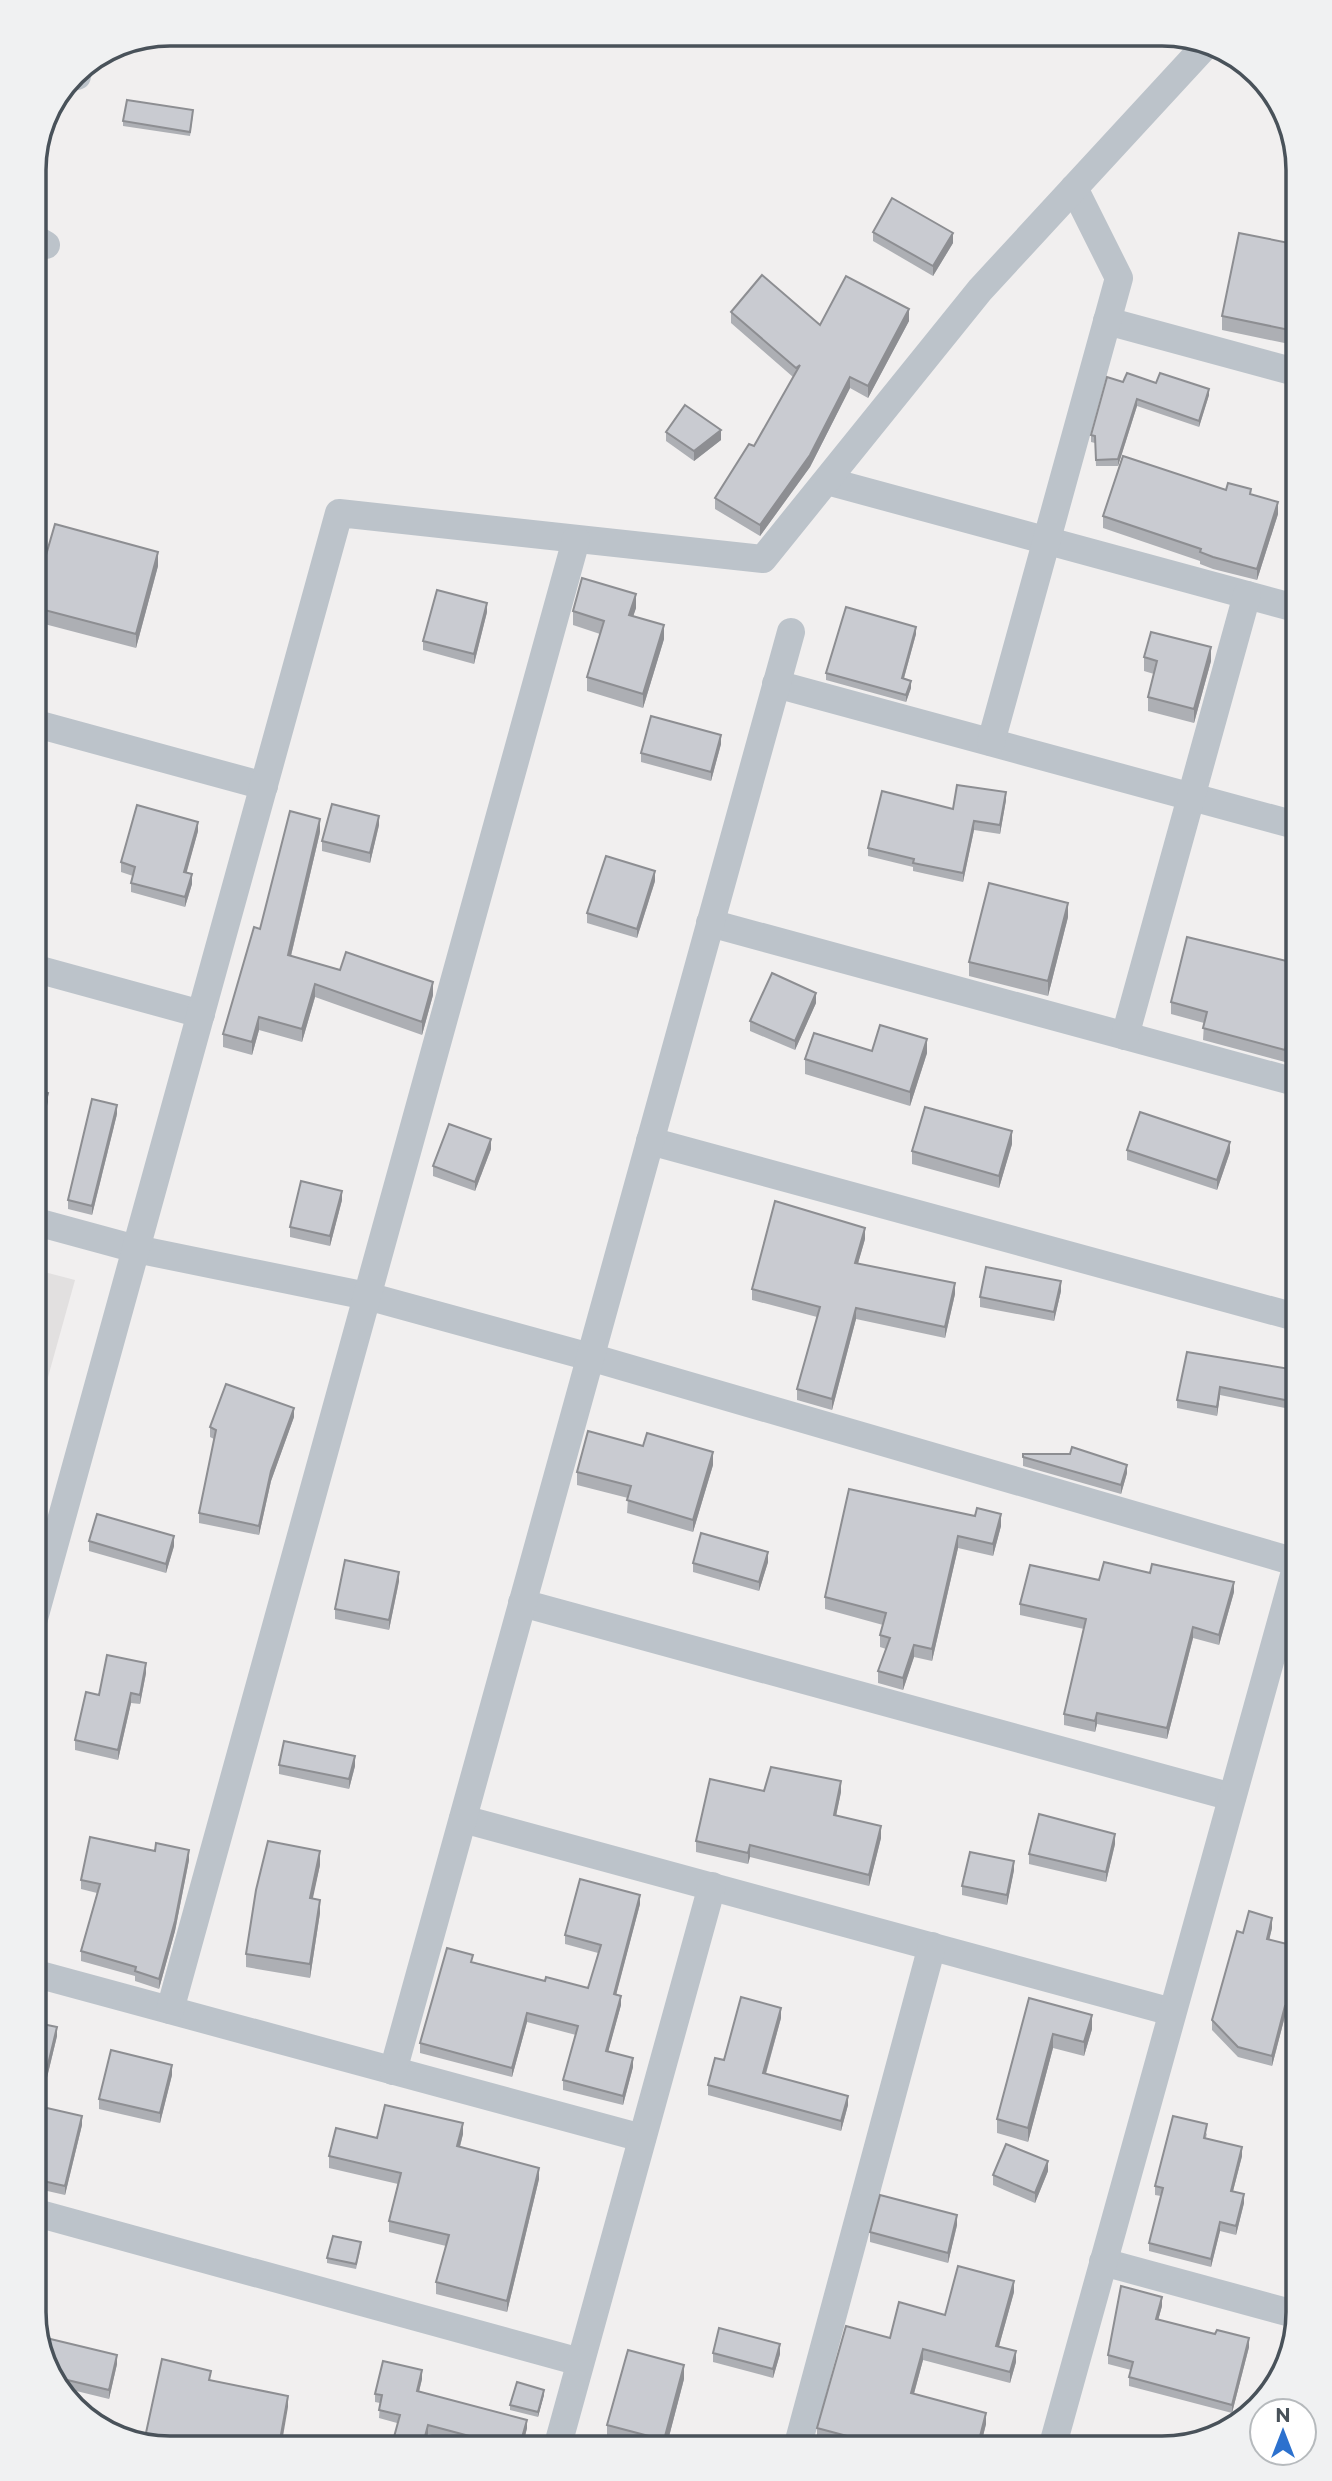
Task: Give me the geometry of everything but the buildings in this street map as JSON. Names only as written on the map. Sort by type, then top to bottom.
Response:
[{"type":"street","points":[[46,1575],[339,513],[763,559],[980,290],[1200,51]]},
{"type":"street","points":[[991,742],[1119,278],[1074,188]]},
{"type":"street","points":[[1107,321],[1286,369]]},
{"type":"street","points":[[827,481],[1286,606]]},
{"type":"street","points":[[170,2010],[576,540]]},
{"type":"street","points":[[1125,1036],[1247,595]]},
{"type":"street","points":[[393,2071],[790,632]]},
{"type":"street","points":[[776,684],[1286,823]]},
{"type":"street","points":[[46,727],[264,786]]},
{"type":"street","points":[[710,923],[1286,1079]]},
{"type":"street","points":[[46,972],[201,1014]]},
{"type":"street","points":[[650,1141],[1286,1314]]},
{"type":"street","points":[[46,1224],[137,1248],[367,1296],[590,1357],[1286,1558]]},
{"type":"street","points":[[522,1603],[1232,1797]]},
{"type":"street","points":[[1055,2436],[1286,1604]]},
{"type":"street","points":[[463,1819],[1172,2012]]},
{"type":"street","points":[[560,2435],[712,1886]]},
{"type":"street","points":[[800,2436],[932,1946]]},
{"type":"street","points":[[46,1977],[642,2138]]},
{"type":"street","points":[[46,2217],[580,2362]]},
{"type":"street","points":[[1103,2262],[1286,2312]]},
{"type":"shaded area","points":[[46,1272],[75,1280],[46,1384]]}]
